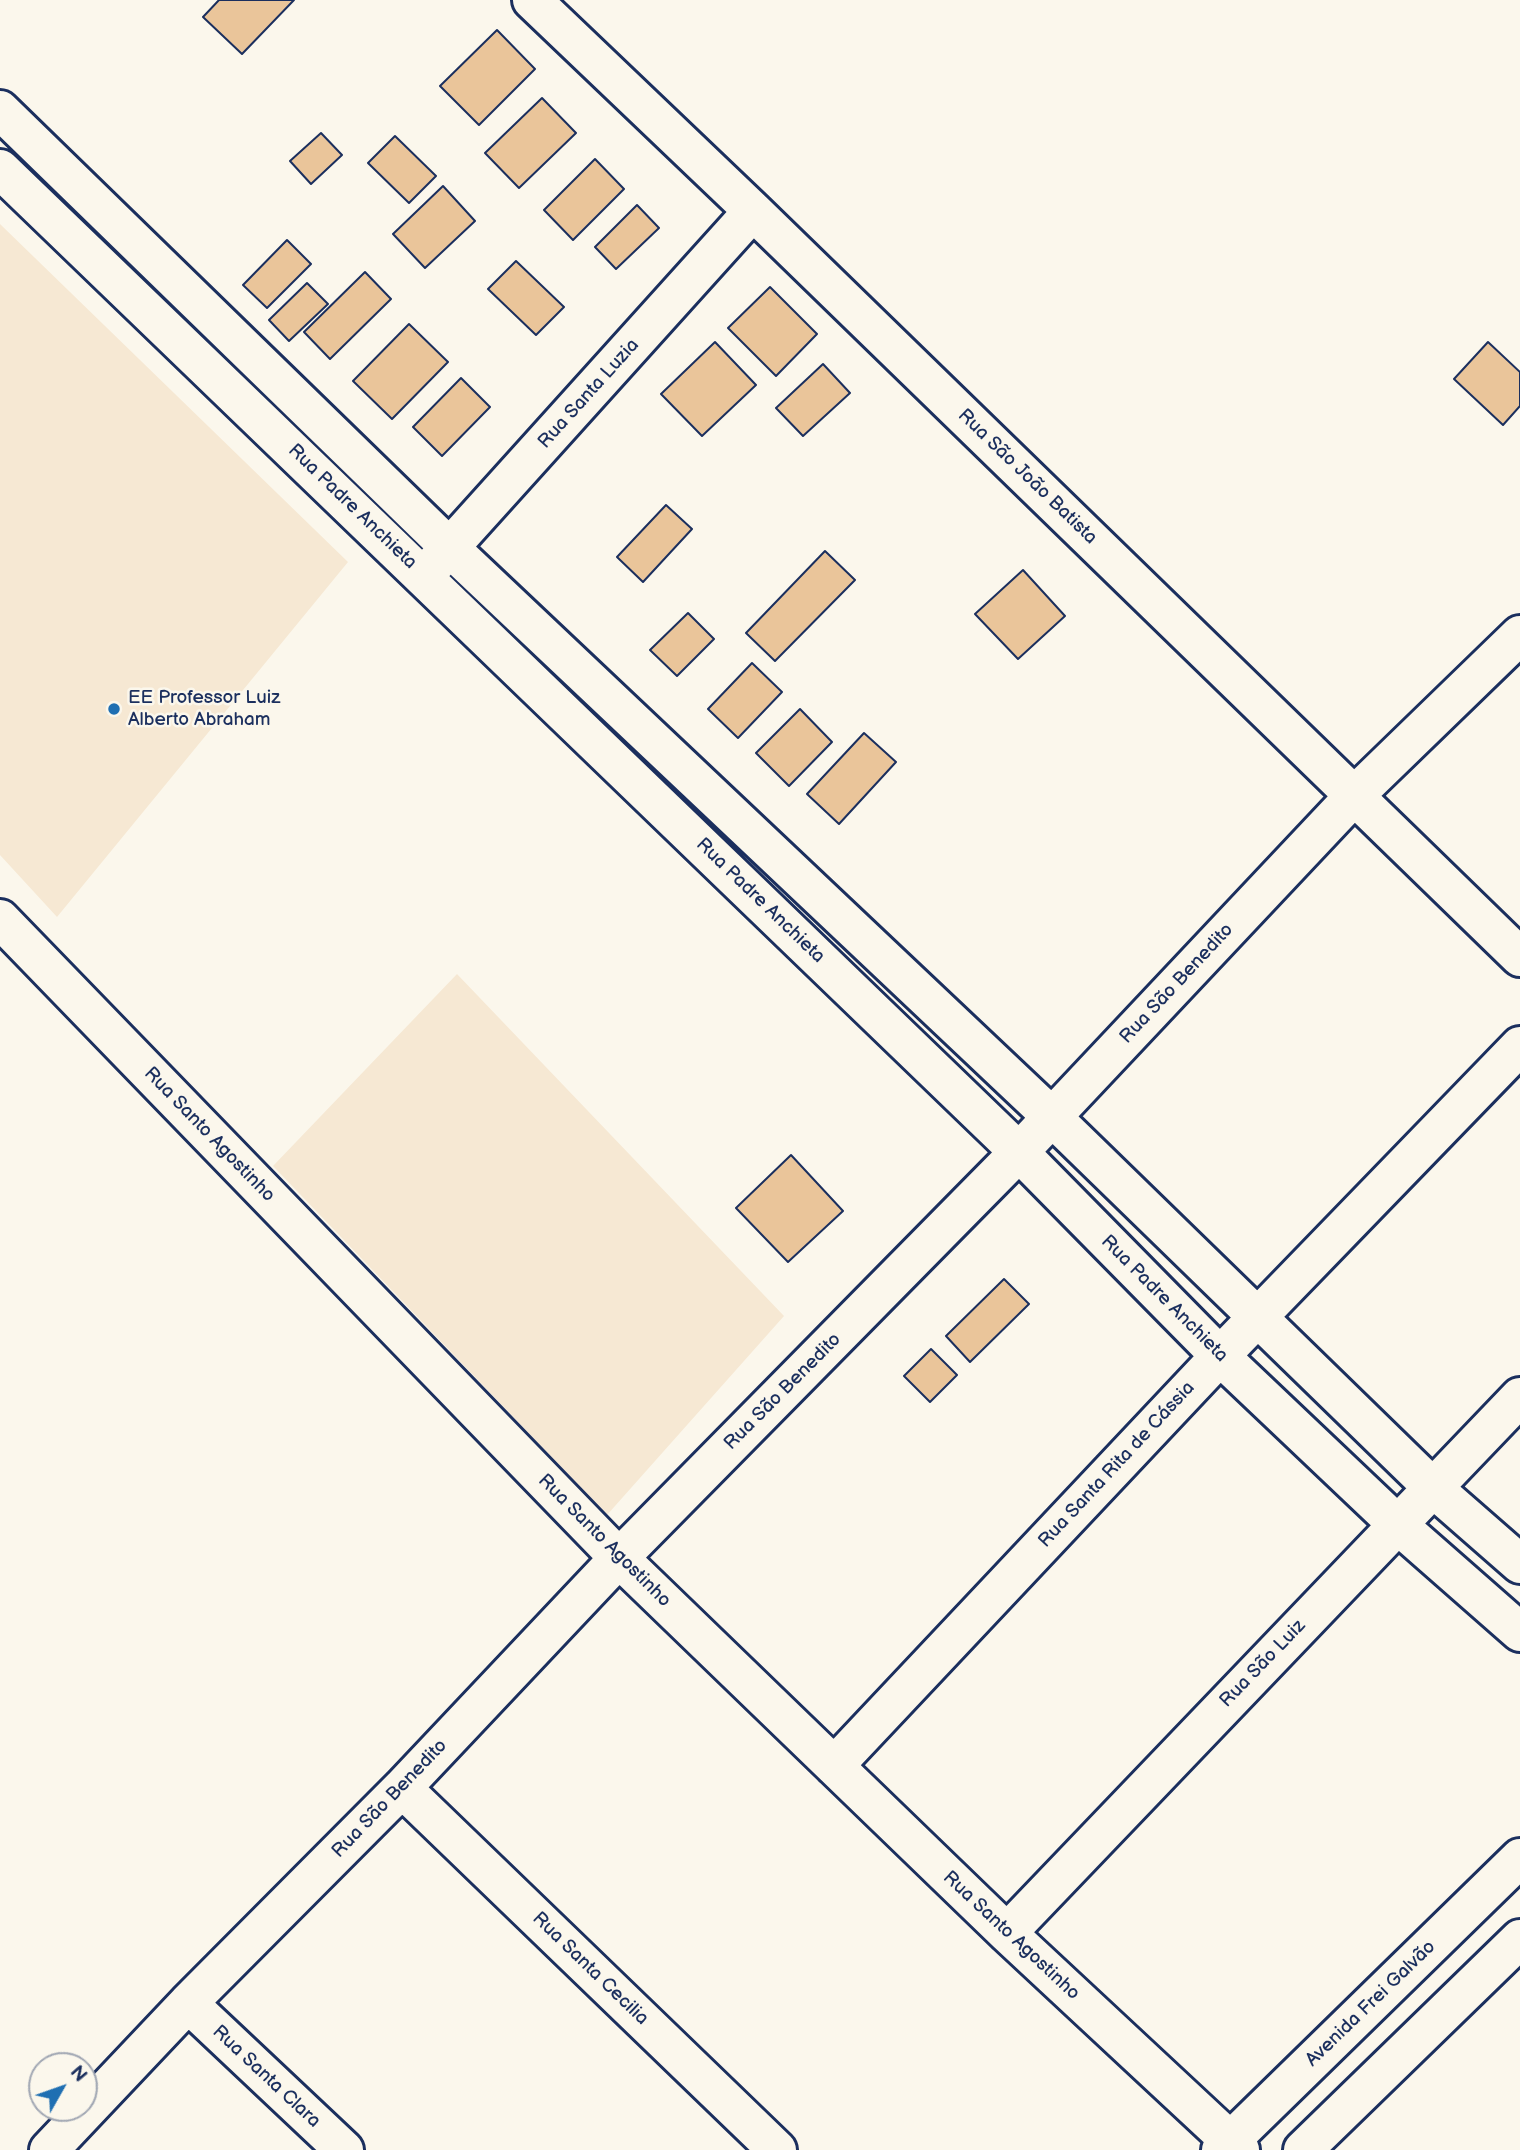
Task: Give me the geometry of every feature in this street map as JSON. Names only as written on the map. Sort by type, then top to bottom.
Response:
[{"type":"street","name":"Rua São João Batista","points":[[532,0],[753,211],[1520,957]]},
{"type":"street","name":"Rua Padre Anchieta","points":[[0,110],[450,548],[1052,1117],[1432,1486],[1520,1564]]},
{"type":"street","name":"Rua Padre Anchieta","points":[[0,169],[1019,1152],[1220,1356],[1397,1524],[1520,1632]]},
{"type":"street","name":"Rua Santa Luzia","points":[[424,576],[753,211]]},
{"type":"street","name":"Rua São Benedito","points":[[49,2150],[188,2003],[402,1788],[619,1558],[1019,1152],[1355,795],[1520,635]]},
{"type":"street","name":"Rua Santo Agostinho","points":[[0,919],[619,1558],[1231,2147]]},
{"type":"street","name":"Rua Santa Rita de Cássia","points":[[834,1766],[1220,1356],[1520,1046]]},
{"type":"street","name":"Rua São Luiz","points":[[1007,1933],[1520,1397]]},
{"type":"street","name":"Rua Santa Cecilia","points":[[402,1788],[777,2150]]},
{"type":"street","name":"Avenida Frei Galvão","points":[[1231,2147],[1520,1858]]},
{"type":"street","points":[[1303,2150],[1520,1939]]},
{"type":"street","name":"Rua Santa Clara","points":[[188,2003],[344,2150]]},
{"type":"shaded area","name":"EE Professor Luiz Alberto Abraham","points":[[0,224],[348,562],[57,917],[0,855]]},
{"type":"shaded area","points":[[457,974],[784,1316],[607,1515],[273,1166]]},
{"type":"building","points":[[219,0],[294,0],[242,54],[203,17]]},
{"type":"building","points":[[497,30],[535,69],[479,125],[440,86]]},
{"type":"building","points":[[542,98],[576,133],[519,188],[485,153]]},
{"type":"building","points":[[321,133],[342,155],[311,184],[290,161]]},
{"type":"building","points":[[395,136],[436,176],[409,203],[368,163]]},
{"type":"building","points":[[595,159],[624,189],[573,240],[544,210]]},
{"type":"building","points":[[443,186],[475,221],[425,268],[393,234]]},
{"type":"building","points":[[637,205],[659,228],[616,269],[595,247]]},
{"type":"building","points":[[287,240],[311,264],[267,308],[243,285]]},
{"type":"building","points":[[516,261],[564,307],[536,335],[488,289]]},
{"type":"building","points":[[365,272],[391,299],[330,359],[304,332]]},
{"type":"building","points":[[307,283],[328,304],[289,341],[269,320]]},
{"type":"building","points":[[770,287],[817,334],[776,376],[728,328]]},
{"type":"building","points":[[409,324],[448,362],[392,419],[353,381]]},
{"type":"building","points":[[715,342],[756,385],[702,436],[661,394]]},
{"type":"building","points":[[1488,342],[1520,372],[1520,406],[1503,425],[1454,379]]},
{"type":"building","points":[[823,364],[850,393],[803,436],[776,408]]},
{"type":"building","points":[[461,378],[490,407],[442,456],[413,427]]},
{"type":"building","points":[[666,505],[692,529],[643,582],[617,557]]},
{"type":"building","points":[[825,551],[855,580],[775,661],[746,633]]},
{"type":"building","points":[[1023,570],[1065,616],[1018,659],[975,614]]},
{"type":"building","points":[[688,613],[714,639],[677,676],[650,650]]},
{"type":"building","points":[[752,663],[782,692],[738,738],[708,709]]},
{"type":"building","points":[[800,709],[832,742],[789,786],[756,753]]},
{"type":"building","points":[[864,733],[896,762],[839,824],[807,794]]},
{"type":"building","points":[[791,1155],[843,1211],[788,1262],[736,1208]]},
{"type":"building","points":[[1004,1279],[1029,1304],[970,1362],[946,1336]]},
{"type":"building","points":[[931,1349],[957,1375],[930,1402],[904,1376]]},
{"type":"place","name":"EE Professor Luiz Alberto Abraham","points":[[114,709]]}]
